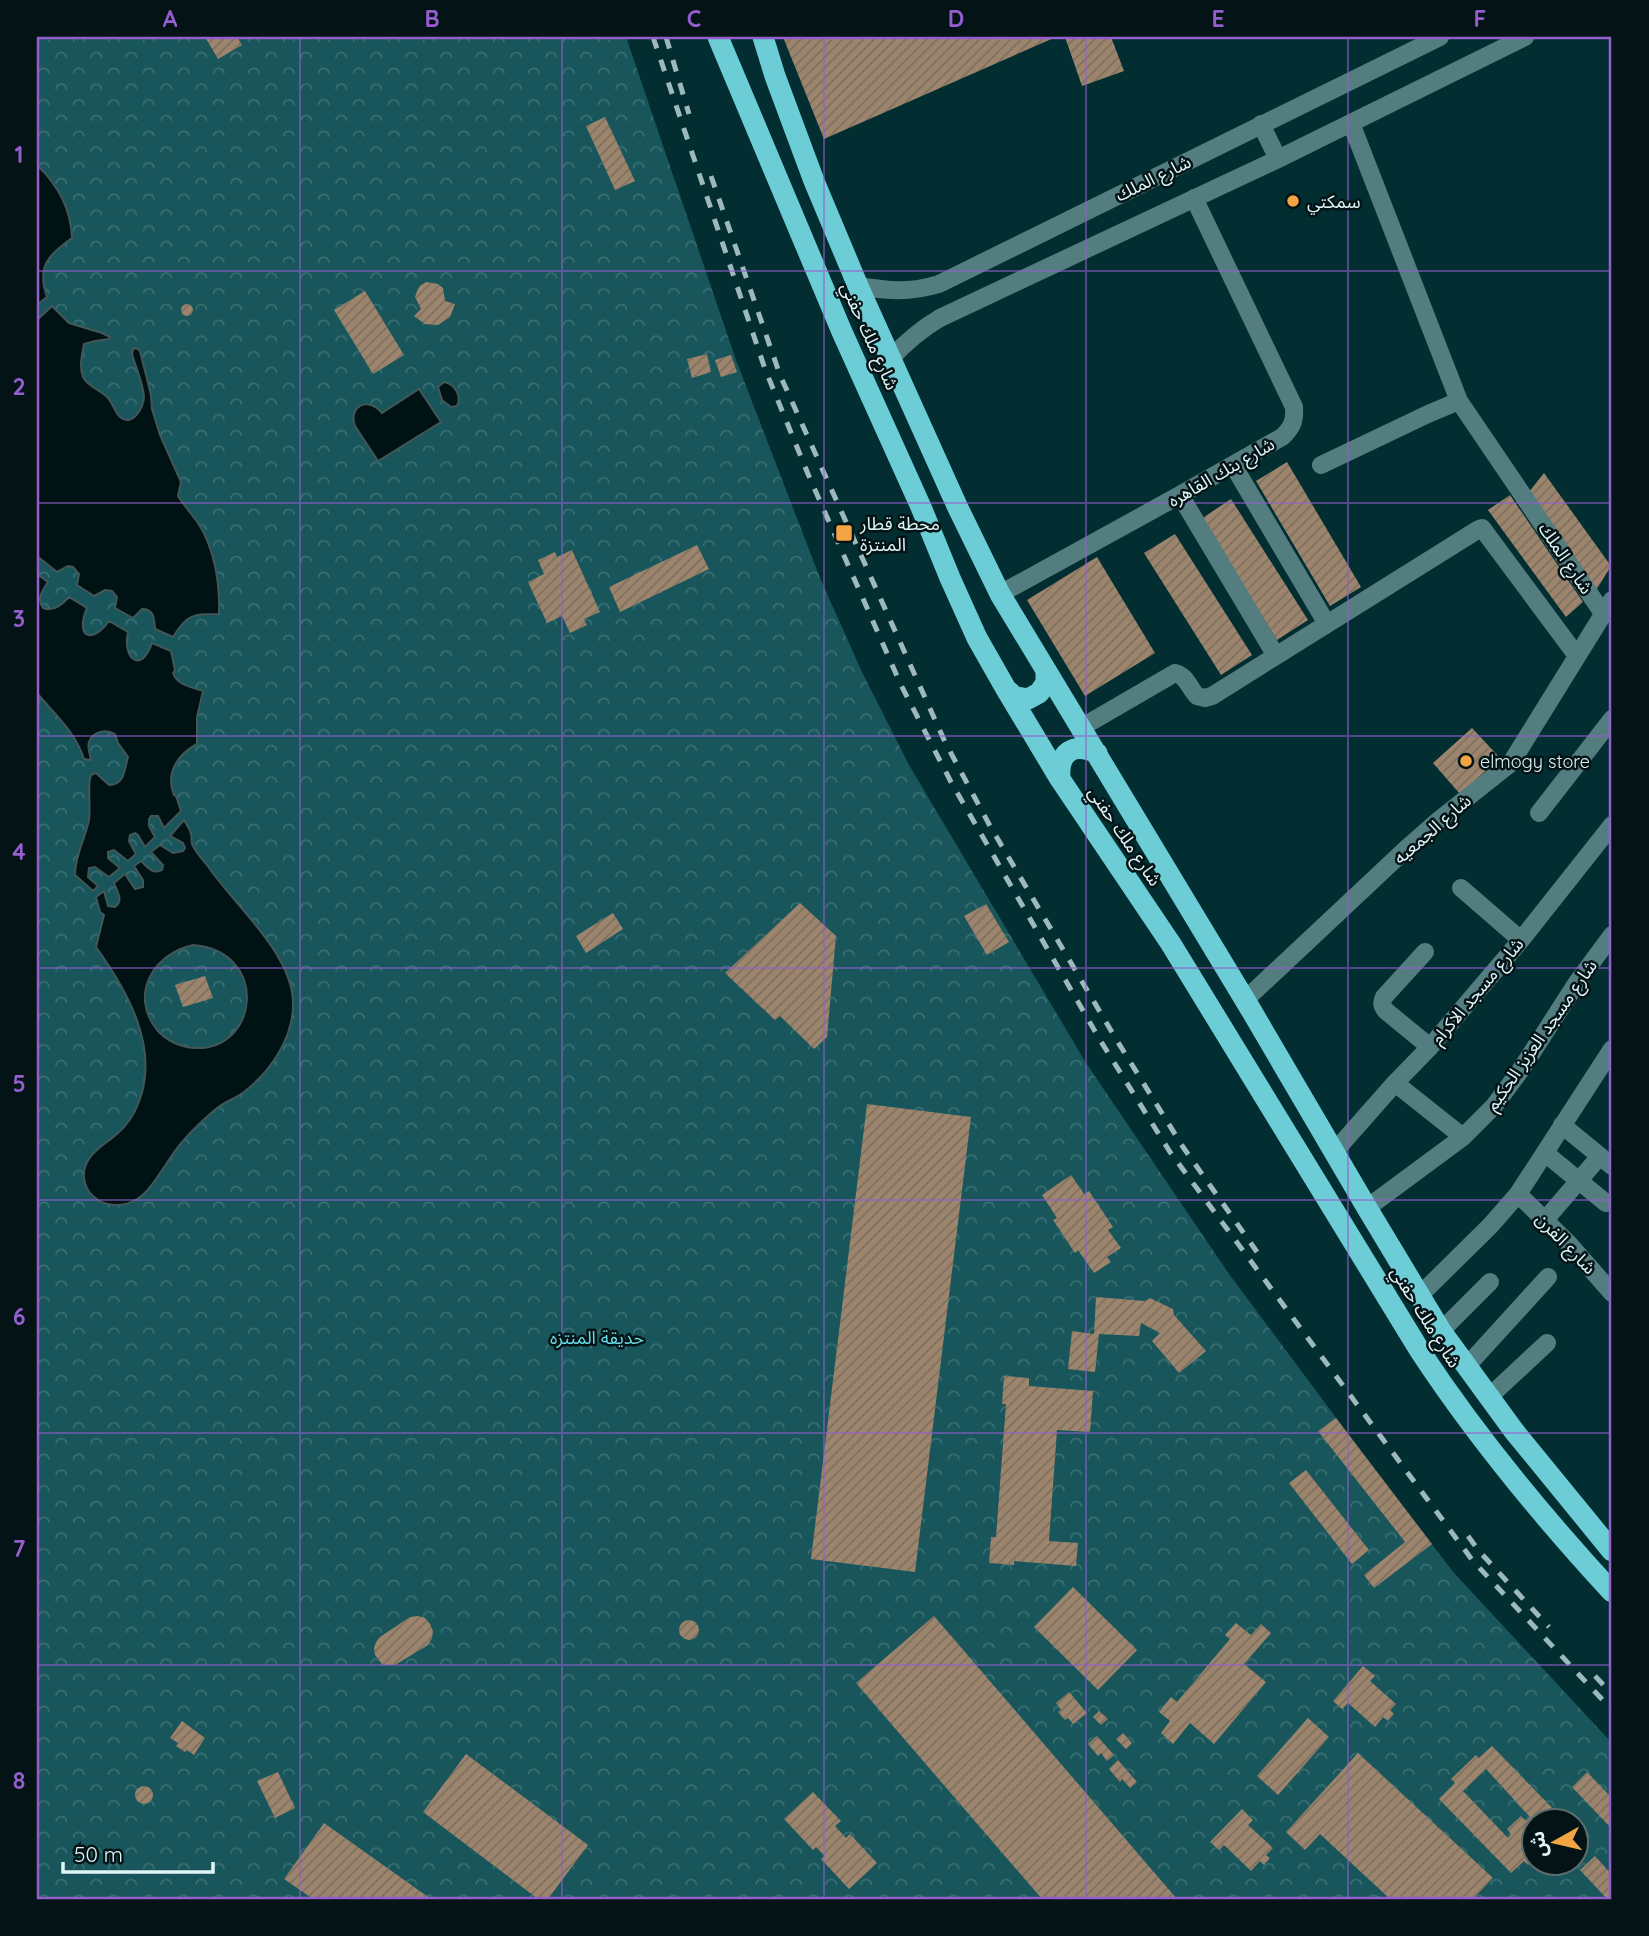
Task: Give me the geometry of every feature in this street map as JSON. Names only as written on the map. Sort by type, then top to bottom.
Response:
[{"type":"highway","name":"شارع ملك حفني","points":[[718,37],[950,578],[977,638],[1006,689],[1060,779],[1178,956],[1451,1398],[1520,1488],[1612,1592]]},
{"type":"highway","name":"شارع ملك حفني","points":[[763,37],[814,181],[890,359],[1000,594],[1441,1331],[1522,1441],[1612,1551]]},
{"type":"highway","points":[[1006,689],[1015,697],[1028,699],[1039,693],[1046,682],[1046,670]]},
{"type":"highway","points":[[1060,779],[1059,767],[1064,756],[1074,749],[1086,748],[1097,753]]},
{"type":"street","name":"شارع الملك","points":[[859,286],[898,292],[939,284],[1440,37]]},
{"type":"street","name":"شارع الملك","points":[[890,359],[906,341],[940,318],[1278,159],[1525,37]]},
{"type":"street","name":"شارع الملك","points":[[1351,123],[1459,401],[1607,619]]},
{"type":"street","points":[[1261,124],[1278,159]]},
{"type":"street","name":"شارع بنك القاهره","points":[[1000,594],[1181,495],[1282,437],[1290,429],[1295,418],[1294,407],[1194,198]]},
{"type":"street","points":[[1321,465],[1459,401]]},
{"type":"street","points":[[1233,465],[1327,624]]},
{"type":"street","points":[[1181,495],[1276,656]]},
{"type":"street","points":[[1082,727],[1175,673],[1184,678],[1197,696],[1212,696],[1482,528],[1577,656]]},
{"type":"street","name":"شارع الجمعيه","points":[[1245,1000],[1414,842],[1511,763],[1577,656],[1607,619]]},
{"type":"street","points":[[1539,813],[1612,719]]},
{"type":"street","name":"شارع مسجد الاكرام","points":[[1335,1151],[1430,1048],[1521,940],[1612,825]]},
{"type":"street","points":[[1461,888],[1521,940]]},
{"type":"street","name":"شارع مسجد العزيز الحكيم","points":[[1367,1208],[1463,1137],[1479,1122],[1507,1089],[1571,991],[1612,935]]},
{"type":"street","points":[[1425,952],[1384,997],[1382,1007],[1430,1048]]},
{"type":"street","points":[[1419,1296],[1490,1226],[1518,1194],[1612,1049]]},
{"type":"street","points":[[1395,1083],[1463,1137]]},
{"type":"street","points":[[1545,1220],[1579,1181],[1606,1161],[1562,1125]]},
{"type":"street","points":[[1545,1153],[1606,1203]]},
{"type":"street","name":"شارع الفرن","points":[[1518,1194],[1612,1293]]},
{"type":"street","points":[[1466,1367],[1548,1277]]},
{"type":"street","points":[[1441,1331],[1490,1282]]},
{"type":"street","points":[[1489,1397],[1547,1343]]},
{"type":"green space","name":"حديقة المنتزه","points":[[37,37],[626,37],[736,360],[820,578],[862,672],[909,765],[1086,1063],[1229,1274],[1455,1574],[1612,1743],[1612,1899],[37,1899]]},
{"type":"shaded area","points":[[37,165],[62,198],[69,217],[72,238],[47,262],[43,277],[47,297],[37,305]]},
{"type":"shaded area","points":[[52,306],[69,323],[110,337],[84,344],[82,373],[88,383],[108,398],[124,420],[137,415],[144,397],[132,354],[133,349],[140,351],[160,435],[181,482],[178,496],[198,523],[209,544],[219,591],[219,614],[192,617],[182,624],[173,637],[155,629],[153,616],[146,609],[142,609],[133,618],[115,608],[117,597],[112,591],[105,590],[94,596],[77,585],[79,574],[73,567],[68,566],[57,572],[37,556],[37,320]]},
{"type":"shaded area","points":[[444,382],[457,391],[457,406],[451,407],[442,400],[438,387]]},
{"type":"shaded area","points":[[419,389],[441,422],[378,461],[355,426],[354,413],[365,404],[382,413]]},
{"type":"shaded area","points":[[37,574],[48,582],[40,598],[43,608],[57,607],[69,597],[87,608],[83,625],[87,634],[96,633],[109,621],[128,632],[128,649],[134,659],[143,658],[152,643],[171,651],[175,677],[185,685],[203,691],[197,717],[197,744],[184,753],[172,772],[172,787],[181,811],[164,828],[158,816],[151,816],[149,826],[155,837],[145,847],[138,835],[130,835],[129,841],[136,854],[128,861],[114,850],[108,852],[108,858],[120,868],[109,877],[95,867],[89,868],[88,877],[98,886],[93,891],[75,875],[89,820],[91,775],[96,773],[109,785],[114,784],[121,780],[128,757],[115,734],[104,731],[91,738],[88,746],[91,760],[84,759],[70,732],[37,693]]},
{"type":"shaded area","points":[[184,820],[197,852],[260,930],[283,966],[290,984],[292,1015],[290,1028],[279,1052],[254,1084],[217,1108],[195,1128],[143,1195],[126,1204],[115,1205],[103,1203],[90,1192],[84,1181],[84,1170],[90,1158],[120,1131],[134,1112],[144,1083],[146,1062],[143,1041],[129,1001],[96,947],[104,915],[100,912],[96,897],[104,891],[108,906],[118,905],[118,893],[114,883],[125,874],[135,889],[143,887],[143,880],[134,866],[141,861],[150,870],[162,870],[163,865],[151,852],[160,845],[173,853],[185,848],[183,843],[170,836]],"holes":[[[193,945],[218,951],[235,964],[244,981],[247,1000],[243,1018],[233,1034],[216,1045],[195,1048],[174,1043],[157,1030],[149,1017],[145,1003],[150,978],[167,957],[179,950]]]},
{"type":"building","points":[[205,37],[237,37],[242,45],[218,59]]},
{"type":"building","points":[[783,37],[1056,37],[824,139]]},
{"type":"building","points":[[1065,37],[1111,37],[1124,71],[1082,86]]},
{"type":"building","points":[[605,117],[635,181],[615,190],[586,126]]},
{"type":"building","points":[[426,282],[438,284],[443,288],[445,301],[455,304],[450,317],[438,325],[425,324],[414,316],[421,309],[415,297],[417,291]]},
{"type":"building","points":[[365,291],[404,355],[373,374],[334,310]]},
{"type":"building","points":[[187,304],[193,310],[187,316],[181,310]]},
{"type":"building","points":[[707,354],[711,372],[692,378],[687,359]]},
{"type":"building","points":[[731,355],[737,372],[721,377],[715,360]]},
{"type":"building","points":[[1287,462],[1361,587],[1330,606],[1256,481]]},
{"type":"building","points":[[1544,473],[1611,566],[1595,592],[1529,492]]},
{"type":"building","points":[[1510,495],[1583,602],[1566,617],[1488,510]]},
{"type":"building","points":[[1231,499],[1308,620],[1277,640],[1201,519]]},
{"type":"building","points":[[1175,534],[1252,655],[1221,675],[1144,553]]},
{"type":"building","points":[[697,545],[709,569],[620,612],[609,587]]},
{"type":"building","points":[[572,550],[600,612],[584,619],[587,625],[570,633],[562,616],[547,623],[528,582],[544,574],[538,560],[555,552],[557,557]]},
{"type":"building","points":[[1097,557],[1155,653],[1085,696],[1027,600]]},
{"type":"building","name":"elmogy store","points":[[1472,728],[1500,758],[1460,794],[1433,763]]},
{"type":"building","points":[[800,903],[836,936],[827,1037],[814,1049],[780,1016],[775,1020],[725,973]]},
{"type":"building","points":[[986,904],[1009,942],[987,955],[964,916]]},
{"type":"building","points":[[613,913],[623,929],[586,953],[576,936]]},
{"type":"building","points":[[205,976],[213,998],[183,1007],[175,985]]},
{"type":"building","points":[[867,1104],[971,1117],[915,1572],[811,1559]]},
{"type":"building","points":[[1071,1175],[1084,1194],[1089,1191],[1113,1227],[1108,1230],[1121,1248],[1107,1257],[1111,1262],[1094,1273],[1078,1250],[1075,1253],[1053,1220],[1057,1218],[1042,1195]]},
{"type":"building","points":[[1096,1297],[1145,1301],[1150,1298],[1173,1309],[1174,1315],[1206,1351],[1179,1373],[1152,1341],[1160,1333],[1141,1323],[1139,1336],[1099,1334],[1095,1372],[1068,1369],[1072,1331],[1094,1334]]},
{"type":"building","points":[[1004,1376],[1029,1378],[1029,1386],[1093,1391],[1090,1432],[1057,1430],[1049,1541],[1078,1543],[1076,1566],[1014,1561],[1014,1565],[989,1563],[991,1537],[996,1537],[1006,1404],[1002,1404]]},
{"type":"building","points":[[1336,1418],[1432,1544],[1374,1588],[1364,1575],[1405,1542],[1318,1431]]},
{"type":"building","points":[[1306,1470],[1369,1550],[1352,1564],[1289,1483]]},
{"type":"building","points":[[1073,1587],[1137,1650],[1098,1690],[1034,1627]]},
{"type":"building","points":[[934,1616],[1177,1899],[1042,1899],[856,1683]]},
{"type":"building","points":[[410,1617],[425,1618],[433,1631],[428,1645],[395,1665],[383,1665],[375,1655],[376,1642]]},
{"type":"building","points":[[685,1620],[693,1620],[699,1630],[693,1640],[685,1640],[679,1634],[679,1626]]},
{"type":"building","points":[[1236,1623],[1251,1635],[1261,1624],[1271,1633],[1244,1664],[1266,1682],[1214,1744],[1190,1723],[1173,1744],[1161,1733],[1170,1721],[1159,1712],[1171,1697],[1177,1702],[1230,1639],[1225,1635]]},
{"type":"building","points":[[1363,1666],[1375,1676],[1370,1681],[1396,1704],[1390,1710],[1394,1714],[1388,1721],[1383,1717],[1375,1727],[1348,1703],[1342,1709],[1333,1701]]},
{"type":"building","points":[[1069,1692],[1087,1713],[1073,1724],[1058,1712],[1061,1710],[1056,1703]]},
{"type":"building","points":[[1099,1711],[1108,1719],[1101,1725],[1093,1717]]},
{"type":"building","points":[[1308,1718],[1329,1737],[1278,1795],[1257,1776]]},
{"type":"building","points":[[182,1721],[205,1738],[194,1755],[176,1746],[178,1743],[170,1738]]},
{"type":"building","points":[[1123,1733],[1132,1743],[1126,1749],[1116,1739]]},
{"type":"building","points":[[1097,1736],[1114,1755],[1107,1761],[1101,1753],[1098,1756],[1088,1744]]},
{"type":"building","points":[[1492,1746],[1550,1806],[1520,1806],[1486,1769],[1463,1791],[1508,1838],[1511,1834],[1507,1829],[1520,1817],[1520,1865],[1511,1873],[1439,1799],[1455,1783],[1451,1779],[1476,1755],[1479,1758]]},
{"type":"building","points":[[1358,1753],[1493,1878],[1473,1899],[1390,1899],[1320,1834],[1305,1850],[1286,1832]]},
{"type":"building","points":[[466,1754],[588,1845],[548,1899],[538,1899],[423,1812]]},
{"type":"building","points":[[1118,1760],[1137,1782],[1130,1788],[1122,1779],[1120,1782],[1109,1769]]},
{"type":"building","points":[[278,1772],[295,1808],[275,1818],[257,1781]]},
{"type":"building","points":[[1587,1772],[1612,1798],[1612,1829],[1572,1787]]},
{"type":"building","points":[[144,1786],[150,1789],[153,1795],[150,1801],[144,1804],[138,1801],[135,1795],[138,1789]]},
{"type":"building","points":[[813,1792],[841,1821],[835,1826],[846,1838],[850,1834],[877,1863],[849,1889],[821,1859],[825,1856],[816,1847],[813,1850],[784,1819]]},
{"type":"building","points":[[1242,1809],[1253,1820],[1248,1825],[1273,1848],[1266,1855],[1270,1858],[1264,1865],[1260,1861],[1251,1871],[1224,1845],[1219,1850],[1210,1842]]},
{"type":"building","points":[[324,1823],[431,1899],[313,1899],[284,1879]]},
{"type":"building","points":[[1595,1856],[1612,1875],[1612,1899],[1607,1899],[1586,1876],[1590,1876],[1590,1861]]},
{"type":"railway","points":[[653,37],[765,369],[901,685],[951,782],[1100,1040],[1170,1152],[1473,1561],[1612,1710]]},
{"type":"railway","points":[[666,37],[689,114]]},
{"type":"railway","points":[[711,176],[780,375],[945,742],[990,826],[1116,1039],[1183,1147],[1257,1252]]},
{"type":"railway","points":[[1468,1536],[1549,1627]]},
{"type":"railway","points":[[1595,1676],[1612,1694]]},
{"type":"place","name":"سمكتي","points":[[1293,201]]},
{"type":"place","name":"محطة قطار المنتزة","points":[[844,533]]},
{"type":"place","name":"elmogy store","points":[[1466,761]]}]
